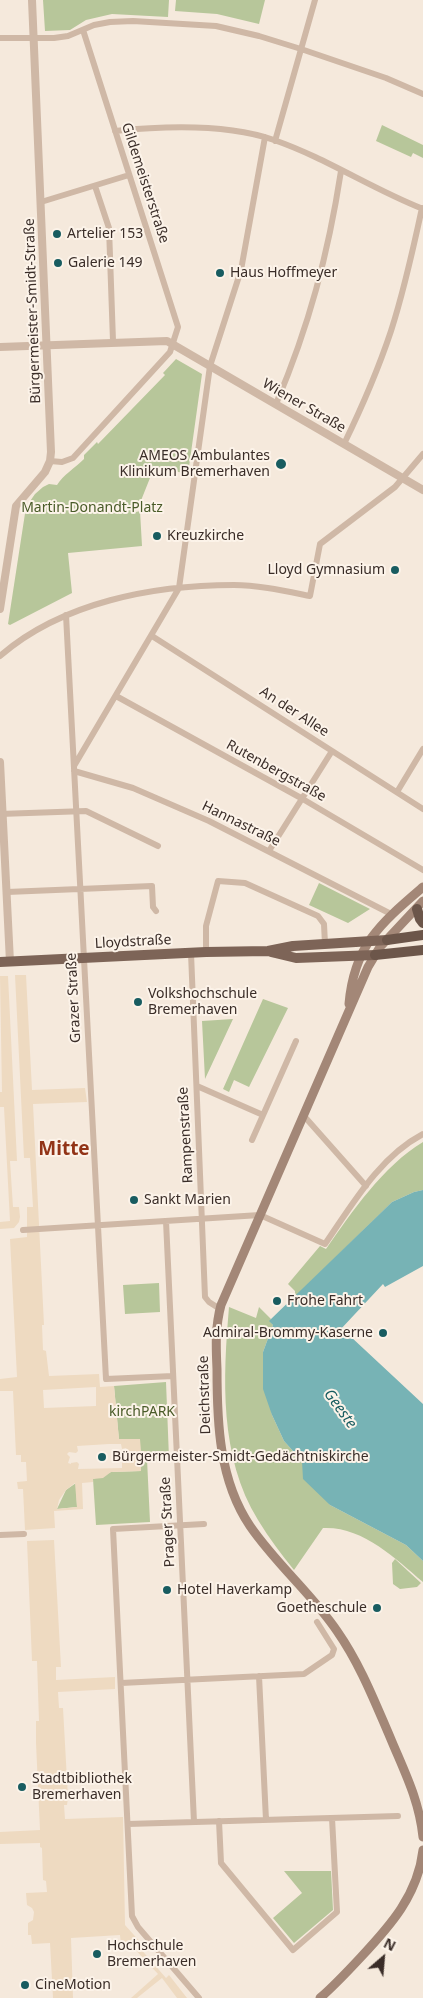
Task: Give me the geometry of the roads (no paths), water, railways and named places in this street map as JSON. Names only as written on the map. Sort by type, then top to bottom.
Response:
[{"type":"highway","points":[[420,905],[420,919],[423,923]]},
{"type":"highway","points":[[387,940],[423,935]]},
{"type":"highway","points":[[374,955],[423,950]]},
{"type":"main road","name":"Deichstraße","points":[[348,1014],[350,994],[360,956],[368,941],[391,914],[423,887]]},
{"type":"main road","name":"Deichstraße","points":[[420,905],[374,955],[260,1215],[220,1309],[216,1324],[220,1439],[227,1476],[233,1493],[251,1527],[272,1555],[322,1610],[353,1657],[414,1792],[420,1814],[423,1837]]},
{"type":"main road","name":"Lloydstraße","points":[[5,962],[206,952],[268,951],[287,947],[387,940]]},
{"type":"main road","name":"Lloydstraße","points":[[268,951],[296,958],[374,955]]},
{"type":"main road","points":[[320,1998],[380,1937],[400,1912],[419,1875],[423,1850]]},
{"type":"street","name":"Bürgermeister-Smidt-Straße","points":[[32,0],[50,461]]},
{"type":"street","points":[[275,141],[315,0]]},
{"type":"street","points":[[0,38],[54,38],[68,36],[94,24],[110,22],[133,21],[196,24],[237,31],[301,49],[386,78],[423,94]]},
{"type":"street","name":"Gildemeisterstraße","points":[[83,30],[178,327],[172,344]]},
{"type":"street","points":[[115,131],[164,127],[230,131],[264,137],[422,209],[411,261],[391,331],[363,404],[344,444]]},
{"type":"street","points":[[74,768],[179,588],[210,366],[241,270],[264,137]]},
{"type":"street","points":[[276,404],[309,320],[325,257],[341,171]]},
{"type":"street","points":[[41,202],[129,175]]},
{"type":"street","points":[[95,186],[109,228],[113,342]]},
{"type":"street","points":[[0,347],[167,341],[172,344],[170,352],[73,458],[62,462],[50,461],[39,480],[24,494],[16,506],[0,608]]},
{"type":"street","name":"Wiener Straße","points":[[172,344],[423,490]]},
{"type":"street","points":[[0,656],[20,640],[66,615],[137,593],[179,588],[235,585],[310,596],[320,544],[395,487],[423,454]]},
{"type":"street","name":"Grazer Straße","points":[[66,615],[106,1379],[173,1376]]},
{"type":"street","name":"An der Allee","points":[[152,636],[423,809]]},
{"type":"street","name":"Rutenbergstraße","points":[[116,696],[300,798],[423,870]]},
{"type":"street","points":[[396,792],[423,749]]},
{"type":"street","points":[[269,851],[300,798],[332,751]]},
{"type":"street","points":[[0,762],[1,814],[7,892],[5,962]]},
{"type":"street","name":"Hannastraße","points":[[74,768],[133,788],[209,821],[391,914]]},
{"type":"street","points":[[1,814],[86,811],[158,846]]},
{"type":"street","points":[[206,952],[206,926],[218,881],[245,883],[318,916],[324,924],[325,944]]},
{"type":"street","points":[[7,892],[152,886],[153,907],[156,911]]},
{"type":"street","name":"Rampenstraße","points":[[190,953],[206,1297],[209,1302],[220,1309]]},
{"type":"street","points":[[252,1140],[296,1041]]},
{"type":"street","points":[[197,1086],[263,1115]]},
{"type":"street","points":[[304,1116],[366,1186]]},
{"type":"street","points":[[23,1230],[260,1215],[326,1244],[373,1177],[407,1144],[423,1134]]},
{"type":"street","name":"Prager Straße","points":[[166,1221],[194,1822]]},
{"type":"street","points":[[199,1998],[138,1926],[132,1916],[113,1530],[204,1524]]},
{"type":"street","points":[[0,1535],[24,1534]]},
{"type":"street","points":[[121,1683],[304,1674],[332,1656],[334,1649],[317,1622]]},
{"type":"street","points":[[259,1676],[266,1820]]},
{"type":"street","points":[[128,1824],[398,1816]]},
{"type":"street","points":[[219,1821],[221,1863],[293,1950],[337,1912],[332,1818]]},
{"type":"water","name":"Geeste","points":[[423,1190],[423,1266],[385,1287],[383,1284],[340,1330],[347,1338],[350,1336],[423,1404],[423,1561],[406,1545],[330,1505],[303,1479],[302,1461],[284,1441],[263,1389],[263,1352],[273,1325],[269,1321],[392,1202]]},
{"type":"place","name":"Artelier 153","points":[[57,234]]},
{"type":"place","name":"Galerie 149","points":[[58,263]]},
{"type":"place","name":"Haus Hoffmeyer","points":[[220,273]]},
{"type":"place","name":"AMEOS Ambulantes Klinikum Bremerhaven","points":[[281,464]]},
{"type":"place","name":"Kreuzkirche","points":[[157,536]]},
{"type":"place","name":"Lloyd Gymnasium","points":[[395,570]]},
{"type":"place","name":"Volkshochschule Bremerhaven","points":[[138,1002]]},
{"type":"place","name":"Sankt Marien","points":[[134,1200]]},
{"type":"place","name":"Frohe Fahrt","points":[[277,1301]]},
{"type":"place","name":"Admiral-Brommy-Kaserne","points":[[383,1333]]},
{"type":"place","name":"Bürgermeister-Smidt-Gedächtniskirche","points":[[102,1457]]},
{"type":"place","name":"Hotel Haverkamp","points":[[167,1590]]},
{"type":"place","name":"Goetheschule","points":[[377,1608]]},
{"type":"place","name":"Stadtbibliothek Bremerhaven","points":[[22,1787]]},
{"type":"place","name":"Hochschule Bremerhaven","points":[[97,1954]]},
{"type":"place","name":"CineMotion","points":[[25,1985]]},
{"type":"district","name":"Mitte","points":[[64,1150]]},
{"type":"park label","name":"Martin-Donandt-Platz","points":[[92,508]]},
{"type":"park label","name":"kirchPARK","points":[[142,1412]]}]
